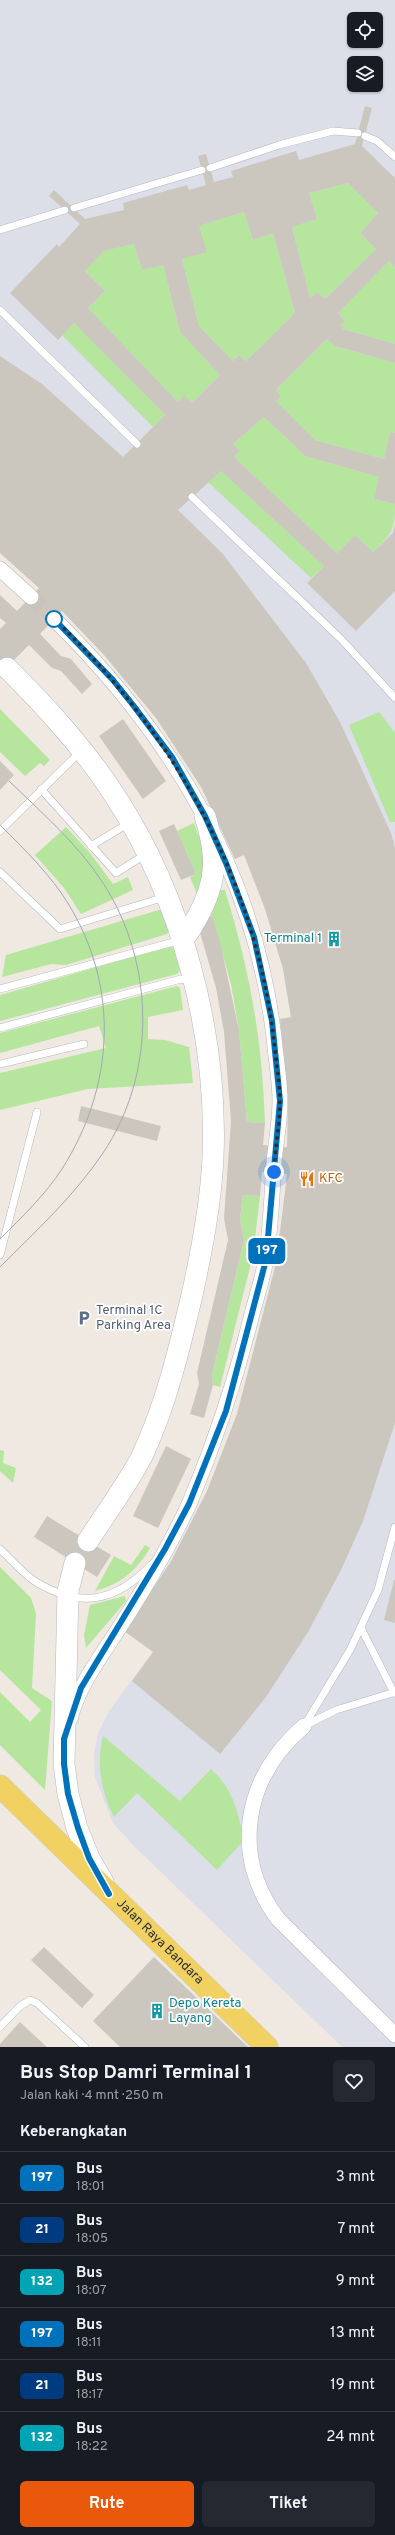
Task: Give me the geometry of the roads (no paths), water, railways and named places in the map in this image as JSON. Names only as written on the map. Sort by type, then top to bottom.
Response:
[{"type":"main road","name":"Jalan Raya Bandara","points":[[0,1786],[267,2047]]},
{"type":"street","points":[[0,569],[31,597]]},
{"type":"street","points":[[54,619],[113,680],[138,711],[172,757],[205,816],[226,863],[254,937],[272,1021],[280,1101],[264,1268],[226,1411],[189,1504],[165,1549],[112,1639],[87,1675],[73,1708],[64,1739]]},
{"type":"street","points":[[7,668],[82,750],[131,822],[148,853],[168,896],[183,939],[196,988],[212,1102],[213,1137],[210,1186],[198,1269],[171,1380],[141,1457],[88,1542]]},
{"type":"street","points":[[183,939],[206,903],[214,875],[214,856],[205,816]]},
{"type":"street","points":[[75,1563],[69,1581],[68,1598],[64,1764],[68,1794],[78,1828],[89,1858],[109,1894]]},
{"type":"street","points":[[304,1726],[292,1736],[273,1760],[263,1776],[256,1794],[249,1830],[252,1868],[266,1903],[278,1919],[395,2035]]},
{"type":"lane","points":[[210,168],[279,145],[333,131],[358,133]]},
{"type":"lane","points":[[365,136],[377,141],[395,157]]},
{"type":"lane","points":[[74,208],[202,170]]},
{"type":"lane","points":[[0,230],[65,210]]},
{"type":"lane","points":[[0,310],[137,444]]},
{"type":"lane","points":[[192,497],[341,639],[395,698]]},
{"type":"lane","points":[[0,831],[82,750]]},
{"type":"lane","points":[[41,789],[116,873],[148,853]]},
{"type":"lane","points":[[91,846],[131,822]]},
{"type":"lane","points":[[0,872],[60,929],[168,896]]},
{"type":"lane","points":[[0,989],[183,939]]},
{"type":"lane","points":[[0,1028],[181,979],[189,980],[196,988]]},
{"type":"lane","points":[[0,1064],[84,1044]]},
{"type":"lane","points":[[0,1255],[37,1112]]},
{"type":"lane","points":[[304,1726],[350,1650],[378,1590],[395,1526]]},
{"type":"lane","points":[[0,1549],[36,1582],[68,1598],[96,1598],[126,1588],[135,1582],[165,1549]]},
{"type":"lane","points":[[304,1726],[336,1710],[395,1692],[360,1628]]},
{"type":"lane","points":[[0,2027],[25,2001],[30,2000],[37,2002],[85,2047]]},
{"type":"tunnel","points":[[31,597],[54,619]]},
{"type":"tram line","points":[[0,1267],[68,1198],[103,1153],[121,1122],[133,1088],[140,1054],[143,1018],[140,982],[133,948],[120,914],[103,883],[71,842],[9,781]]},
{"type":"tram line","points":[[0,825],[54,883],[69,905],[85,937],[97,970],[103,1004],[104,1038],[101,1072],[92,1105],[79,1138],[62,1169],[48,1188],[33,1206],[0,1239]]},
{"type":"place","name":"Terminal 1","points":[[334,939]]},
{"type":"place","name":"KFC","points":[[307,1179]]},
{"type":"place","name":"Terminal 1C Parking Area","points":[[84,1318]]},
{"type":"place","name":"Depo Kereta Layang","points":[[157,2011]]}]
